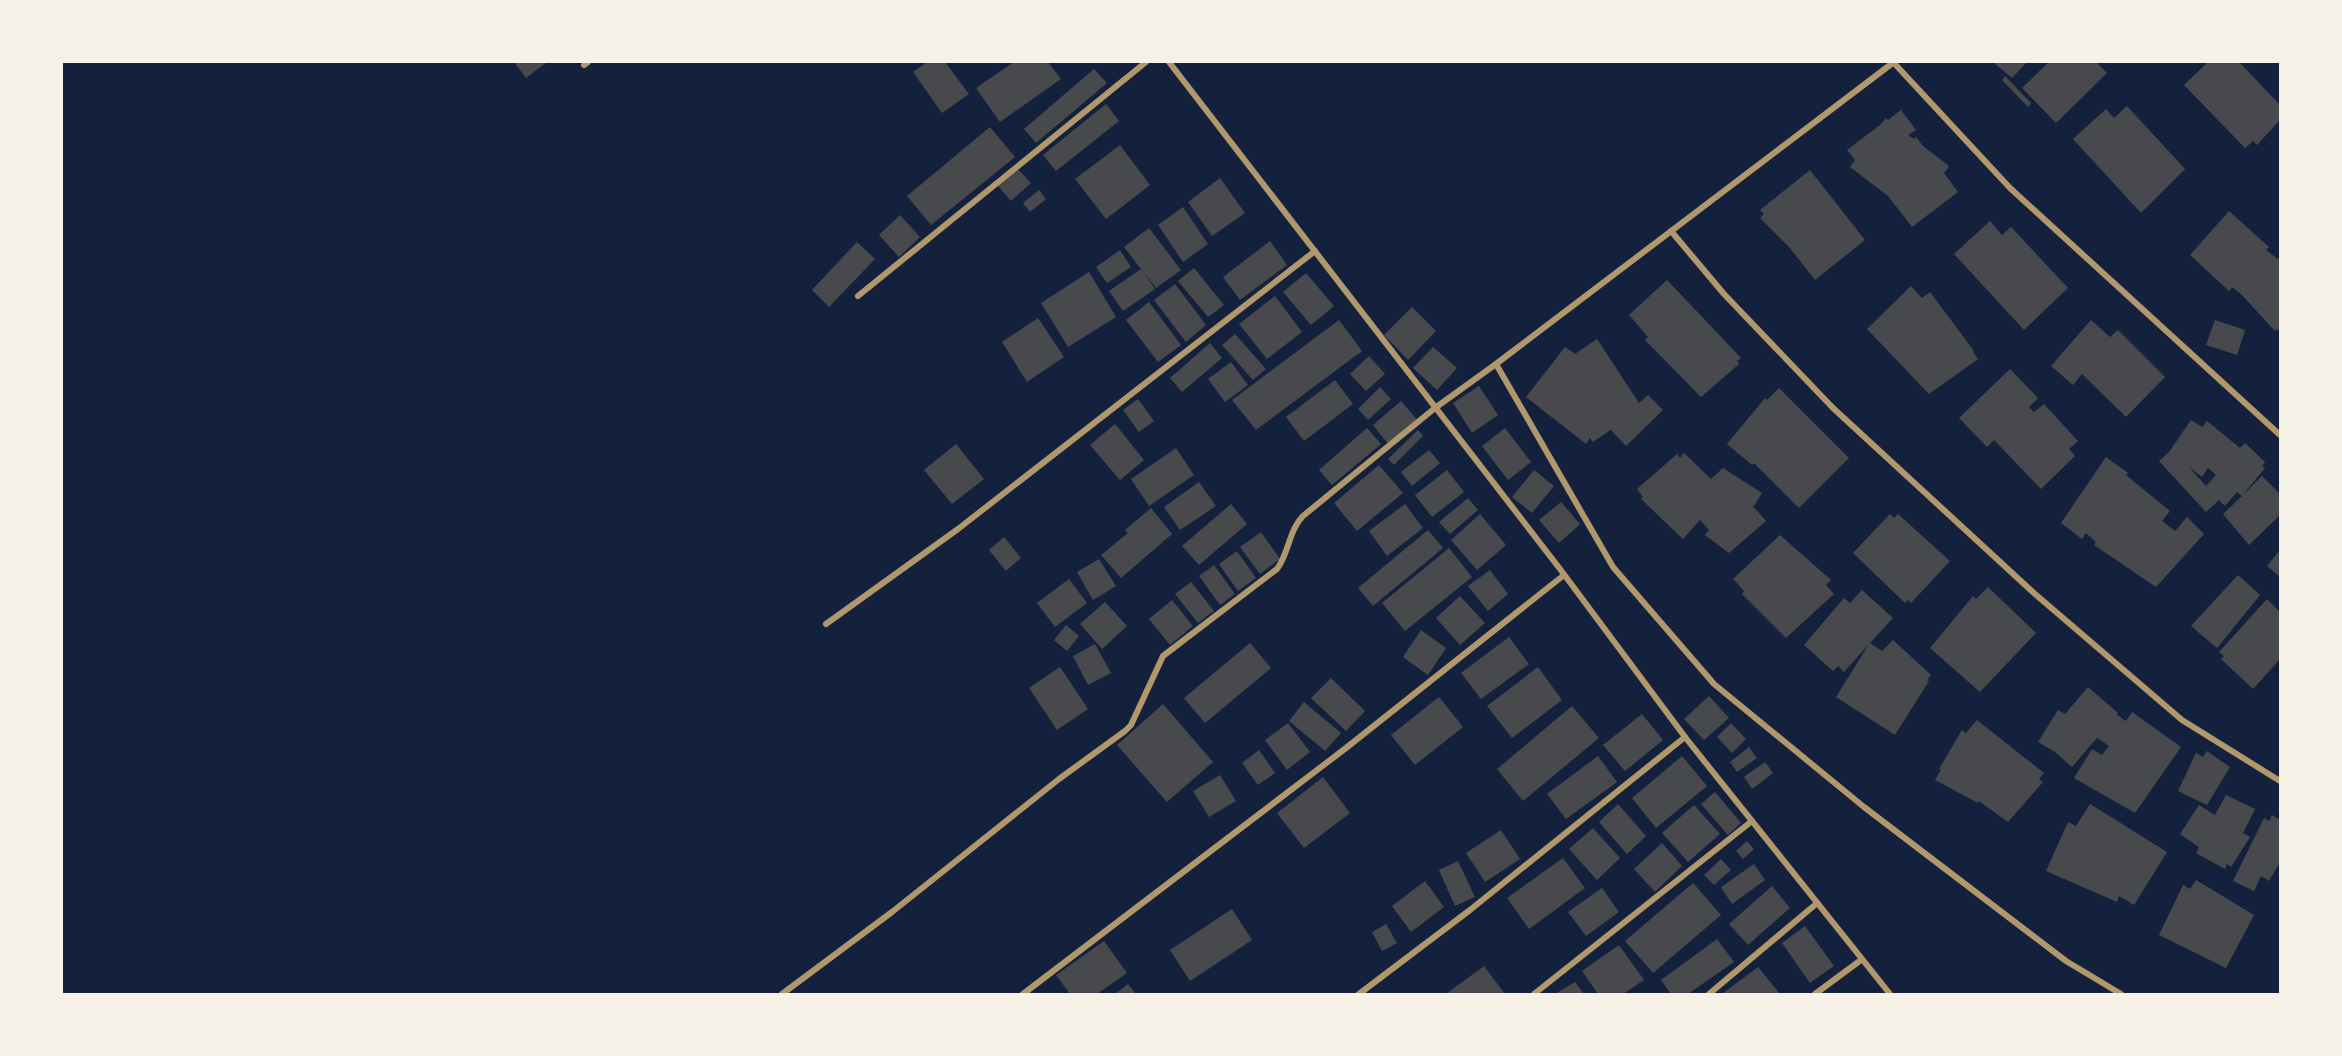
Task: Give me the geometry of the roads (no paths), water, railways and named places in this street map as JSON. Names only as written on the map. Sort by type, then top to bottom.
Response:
[{"type":"street","points":[[858,296],[1146,62]]},
{"type":"street","points":[[1169,62],[1564,575],[1685,737],[1890,994]]},
{"type":"street","points":[[782,994],[891,912],[1050,785],[1129,728],[1163,656],[1277,569],[1284,560],[1295,527],[1303,516],[1435,408],[1893,62],[2010,188],[2280,435]]},
{"type":"street","points":[[1671,231],[1724,294],[1833,408],[2035,594],[2182,720],[2280,781]]},
{"type":"street","points":[[826,624],[958,529],[1315,251]]},
{"type":"street","points":[[1496,364],[1613,567],[1714,684],[1864,807],[2066,961],[2121,994]]},
{"type":"street","points":[[1023,994],[1346,748],[1564,575]]},
{"type":"street","points":[[1359,994],[1470,910],[1685,737]]},
{"type":"street","points":[[1534,994],[1752,821]]},
{"type":"street","points":[[1709,994],[1731,978],[1816,904]]},
{"type":"street","points":[[1815,994],[1861,960]]}]
